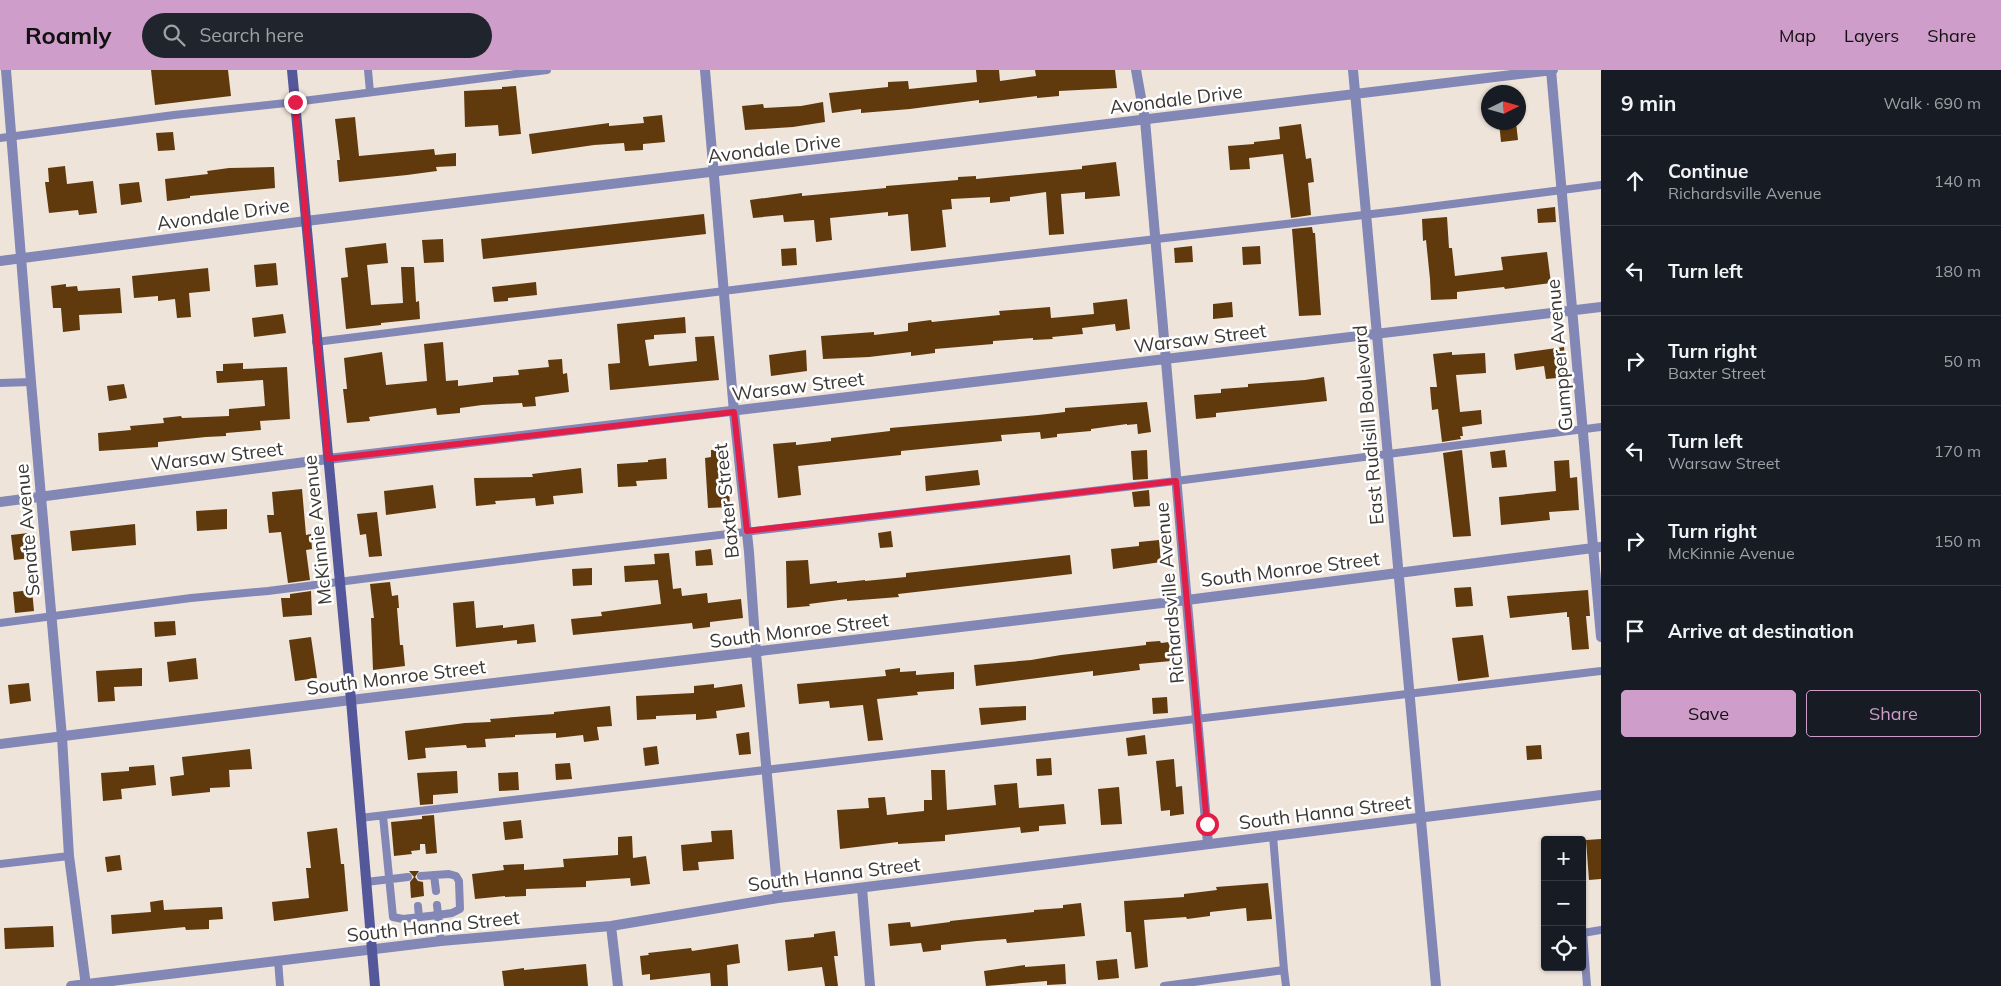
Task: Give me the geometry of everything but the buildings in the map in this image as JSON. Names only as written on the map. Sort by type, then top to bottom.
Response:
[{"type":"street","name":"Senate Avenue","points":[[6,70],[30,382],[62,737],[69,856],[86,985]]},
{"type":"street","name":"McKinnie Avenue","points":[[292,70],[351,700],[375,986]]},
{"type":"street","name":"Baxter Street","points":[[705,70],[778,898]]},
{"type":"street","name":"Richardsville Avenue","points":[[1136,70],[1145,120],[1208,844]]},
{"type":"street","name":"East Rudisill Boulevard","points":[[1353,70],[1436,986]]},
{"type":"street","name":"Avondale Drive","points":[[0,261],[306,221],[1552,70]]},
{"type":"street","name":"Gumpper Avenue","points":[[1552,70],[1583,429],[1597,547],[1601,637]]},
{"type":"street","name":"Warsaw Street","points":[[0,502],[328,459],[1601,308]]},
{"type":"street","name":"South Monroe Street","points":[[0,744],[1400,574],[1597,547]]},
{"type":"street","name":"South Hanna Street","points":[[71,986],[441,941],[611,926],[778,898],[1601,795]]},
{"type":"street","points":[[862,888],[870,986]]},
{"type":"street","points":[[611,926],[618,986]]},
{"type":"lane","points":[[368,70],[370,92]]},
{"type":"lane","points":[[0,138],[547,70]]},
{"type":"lane","points":[[316,342],[1601,184]]},
{"type":"lane","points":[[0,383],[30,382]]},
{"type":"lane","points":[[0,623],[191,598],[268,591],[747,531],[1176,481],[1601,427]]},
{"type":"lane","points":[[360,818],[1601,671]]},
{"type":"lane","points":[[383,816],[392,917],[396,919],[457,912],[461,905],[459,881],[456,876],[450,874],[421,876]]},
{"type":"lane","points":[[1272,836],[1286,986]]},
{"type":"lane","points":[[0,864],[69,856]]},
{"type":"lane","points":[[434,875],[436,891]]},
{"type":"lane","points":[[366,882],[408,878]]},
{"type":"lane","points":[[437,905],[441,941]]},
{"type":"lane","points":[[418,906],[419,917]]},
{"type":"lane","points":[[1587,986],[1583,933],[1601,930]]},
{"type":"lane","points":[[278,960],[280,986]]},
{"type":"lane","points":[[1164,986],[1284,970]]},
{"type":"route","points":[[295,102],[328,459],[734,412],[747,531],[1176,481],[1207,824]]}]
